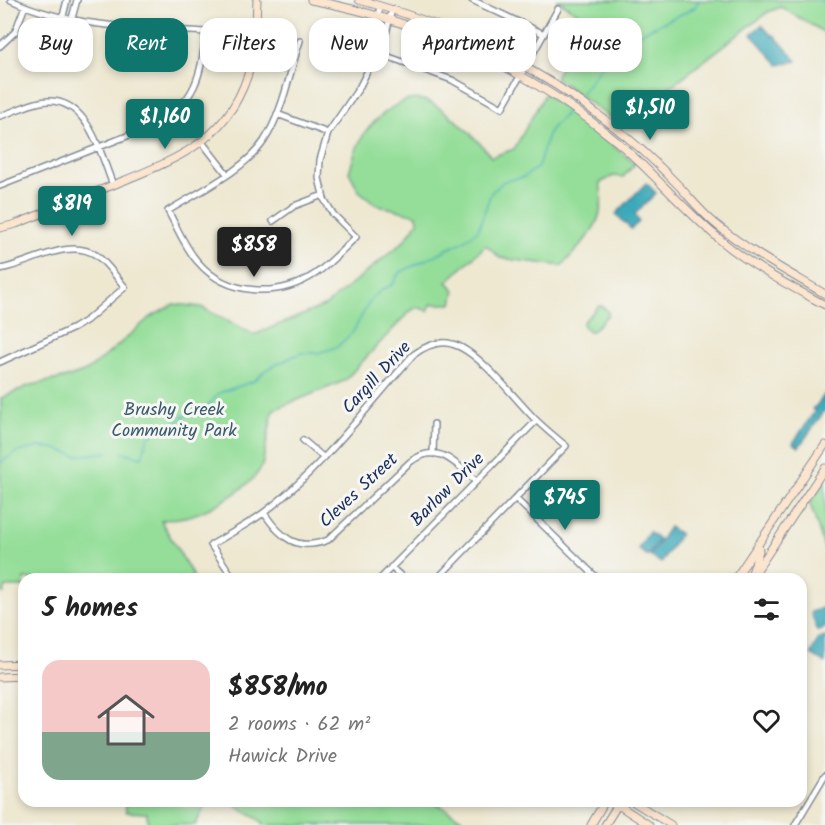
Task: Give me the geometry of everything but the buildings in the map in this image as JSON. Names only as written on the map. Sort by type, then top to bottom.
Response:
[{"type":"main road","points":[[0,228],[16,224],[179,157],[202,142],[226,116],[246,81],[254,45],[257,0]]},
{"type":"main road","points":[[311,0],[385,18]]},
{"type":"main road","points":[[359,0],[416,18]]},
{"type":"main road","points":[[389,19],[475,51],[520,75],[568,106],[613,139],[643,165],[713,234],[741,255],[825,305]]},
{"type":"main road","points":[[533,72],[610,123],[663,170],[714,224],[749,249],[825,296]]},
{"type":"main road","points":[[741,255],[794,282],[804,281]]},
{"type":"main road","points":[[798,290],[804,287],[825,296]]},
{"type":"main road","points":[[739,573],[825,445]]},
{"type":"main road","points":[[754,573],[825,468]]},
{"type":"main road","points":[[772,525],[768,538],[773,547]]},
{"type":"main road","points":[[752,573],[759,551],[758,544]]},
{"type":"main road","points":[[0,665],[18,664]]},
{"type":"main road","points":[[0,677],[18,676]]},
{"type":"main road","points":[[591,825],[602,807]]},
{"type":"main road","points":[[605,825],[614,807]]},
{"type":"main road","points":[[623,807],[649,825]]},
{"type":"main road","points":[[642,807],[671,825]]},
{"type":"street","points":[[11,0],[72,18],[77,0]]},
{"type":"street","points":[[63,16],[67,0]]},
{"type":"street","points":[[472,0],[544,34]]},
{"type":"street","points":[[0,46],[15,32],[26,6]]},
{"type":"street","points":[[378,16],[380,6]]},
{"type":"street","points":[[389,19],[392,9]]},
{"type":"street","points":[[536,48],[558,9]]},
{"type":"street","points":[[0,186],[170,117],[192,93],[199,77],[206,32],[188,31]]},
{"type":"street","points":[[300,42],[277,114],[261,145],[227,174],[168,210],[192,255],[202,267],[222,280],[254,290],[280,289],[309,278],[356,237],[333,214],[323,195],[319,178],[320,160],[328,132],[359,88],[367,72]]},
{"type":"street","points":[[389,57],[452,80],[502,108],[522,72]]},
{"type":"street","points":[[0,116],[40,102],[52,101],[68,106],[81,115],[90,130],[113,185]]},
{"type":"street","points":[[277,114],[328,132]]},
{"type":"street","points":[[202,142],[227,174]]},
{"type":"street","points":[[273,221],[294,206],[323,195]]},
{"type":"street","points":[[0,269],[60,250],[77,248],[97,256],[125,287],[87,321],[0,362]]},
{"type":"street","name":"Cargill Drive","points":[[230,573],[211,545],[264,513],[292,489],[324,458],[413,355],[441,342],[453,344],[472,354],[536,421],[566,446],[516,500]]},
{"type":"street","name":"Barlow Drive","points":[[387,573],[536,421]]},
{"type":"street","points":[[435,424],[433,453],[450,458],[476,481]]},
{"type":"street","points":[[303,440],[324,458]]},
{"type":"street","name":"Cleves Street","points":[[264,513],[284,536],[297,544],[319,543],[328,540],[410,462],[433,453]]},
{"type":"street","points":[[443,573],[516,500],[592,573]]},
{"type":"street","points":[[392,567],[398,573]]},
{"type":"street","points":[[807,805],[825,775]]},
{"type":"street","points":[[795,825],[806,807]]},
{"type":"green space","points":[[557,0],[825,0],[825,33],[781,7],[768,12],[620,125],[555,77],[558,72],[642,72],[642,18],[585,18]]},
{"type":"green space","name":"Brushy Creek Community Park","points":[[545,94],[593,129],[635,164],[623,177],[613,176],[600,183],[602,197],[598,219],[587,238],[562,266],[500,258],[486,245],[447,282],[455,290],[452,304],[431,304],[428,311],[417,307],[409,312],[344,381],[273,410],[262,466],[249,482],[230,497],[208,509],[189,516],[161,521],[191,573],[18,573],[18,587],[6,587],[4,593],[0,592],[1,398],[28,386],[86,371],[149,318],[174,304],[201,307],[254,335],[326,305],[403,242],[418,222],[417,215],[377,205],[359,191],[349,172],[362,137],[376,120],[394,106],[413,99],[423,100],[438,107],[459,123],[491,157],[514,149]]},
{"type":"green space","points":[[599,306],[608,312],[608,315],[592,331],[589,331],[583,326],[583,322]]},
{"type":"green space","points":[[825,480],[825,550],[810,503]]},
{"type":"green space","points":[[126,807],[205,807],[195,825],[148,825],[147,813],[126,812]]},
{"type":"green space","points":[[237,807],[442,807],[471,825],[262,825],[263,822]]},
{"type":"water","points":[[762,25],[797,61],[779,65],[751,34]]},
{"type":"water","points":[[646,183],[656,193],[635,214],[639,222],[631,229],[616,214]]},
{"type":"water","points":[[825,394],[825,410],[799,447],[793,443],[815,411],[812,409]]},
{"type":"water","points":[[669,527],[680,534],[661,563],[650,556]]},
{"type":"water","points":[[649,532],[659,539],[648,556],[638,549]]},
{"type":"water","points":[[825,607],[825,628],[817,631],[811,612]]},
{"type":"water","points":[[825,637],[825,663],[811,654],[818,639]]},
{"type":"waterway","points":[[581,93],[619,43],[686,12],[695,7],[699,0]]},
{"type":"waterway","points":[[818,0],[825,1]]},
{"type":"waterway","points":[[122,452],[142,457],[148,437],[171,428],[182,417],[204,410],[219,393],[254,381],[267,369],[301,353],[318,353],[337,347],[353,332],[371,299],[392,285],[399,273],[464,241],[478,230],[491,193],[504,181],[524,177],[538,167],[549,131],[567,112]]},
{"type":"waterway","points":[[0,463],[15,453],[39,447],[53,448],[77,456],[108,452]]}]
